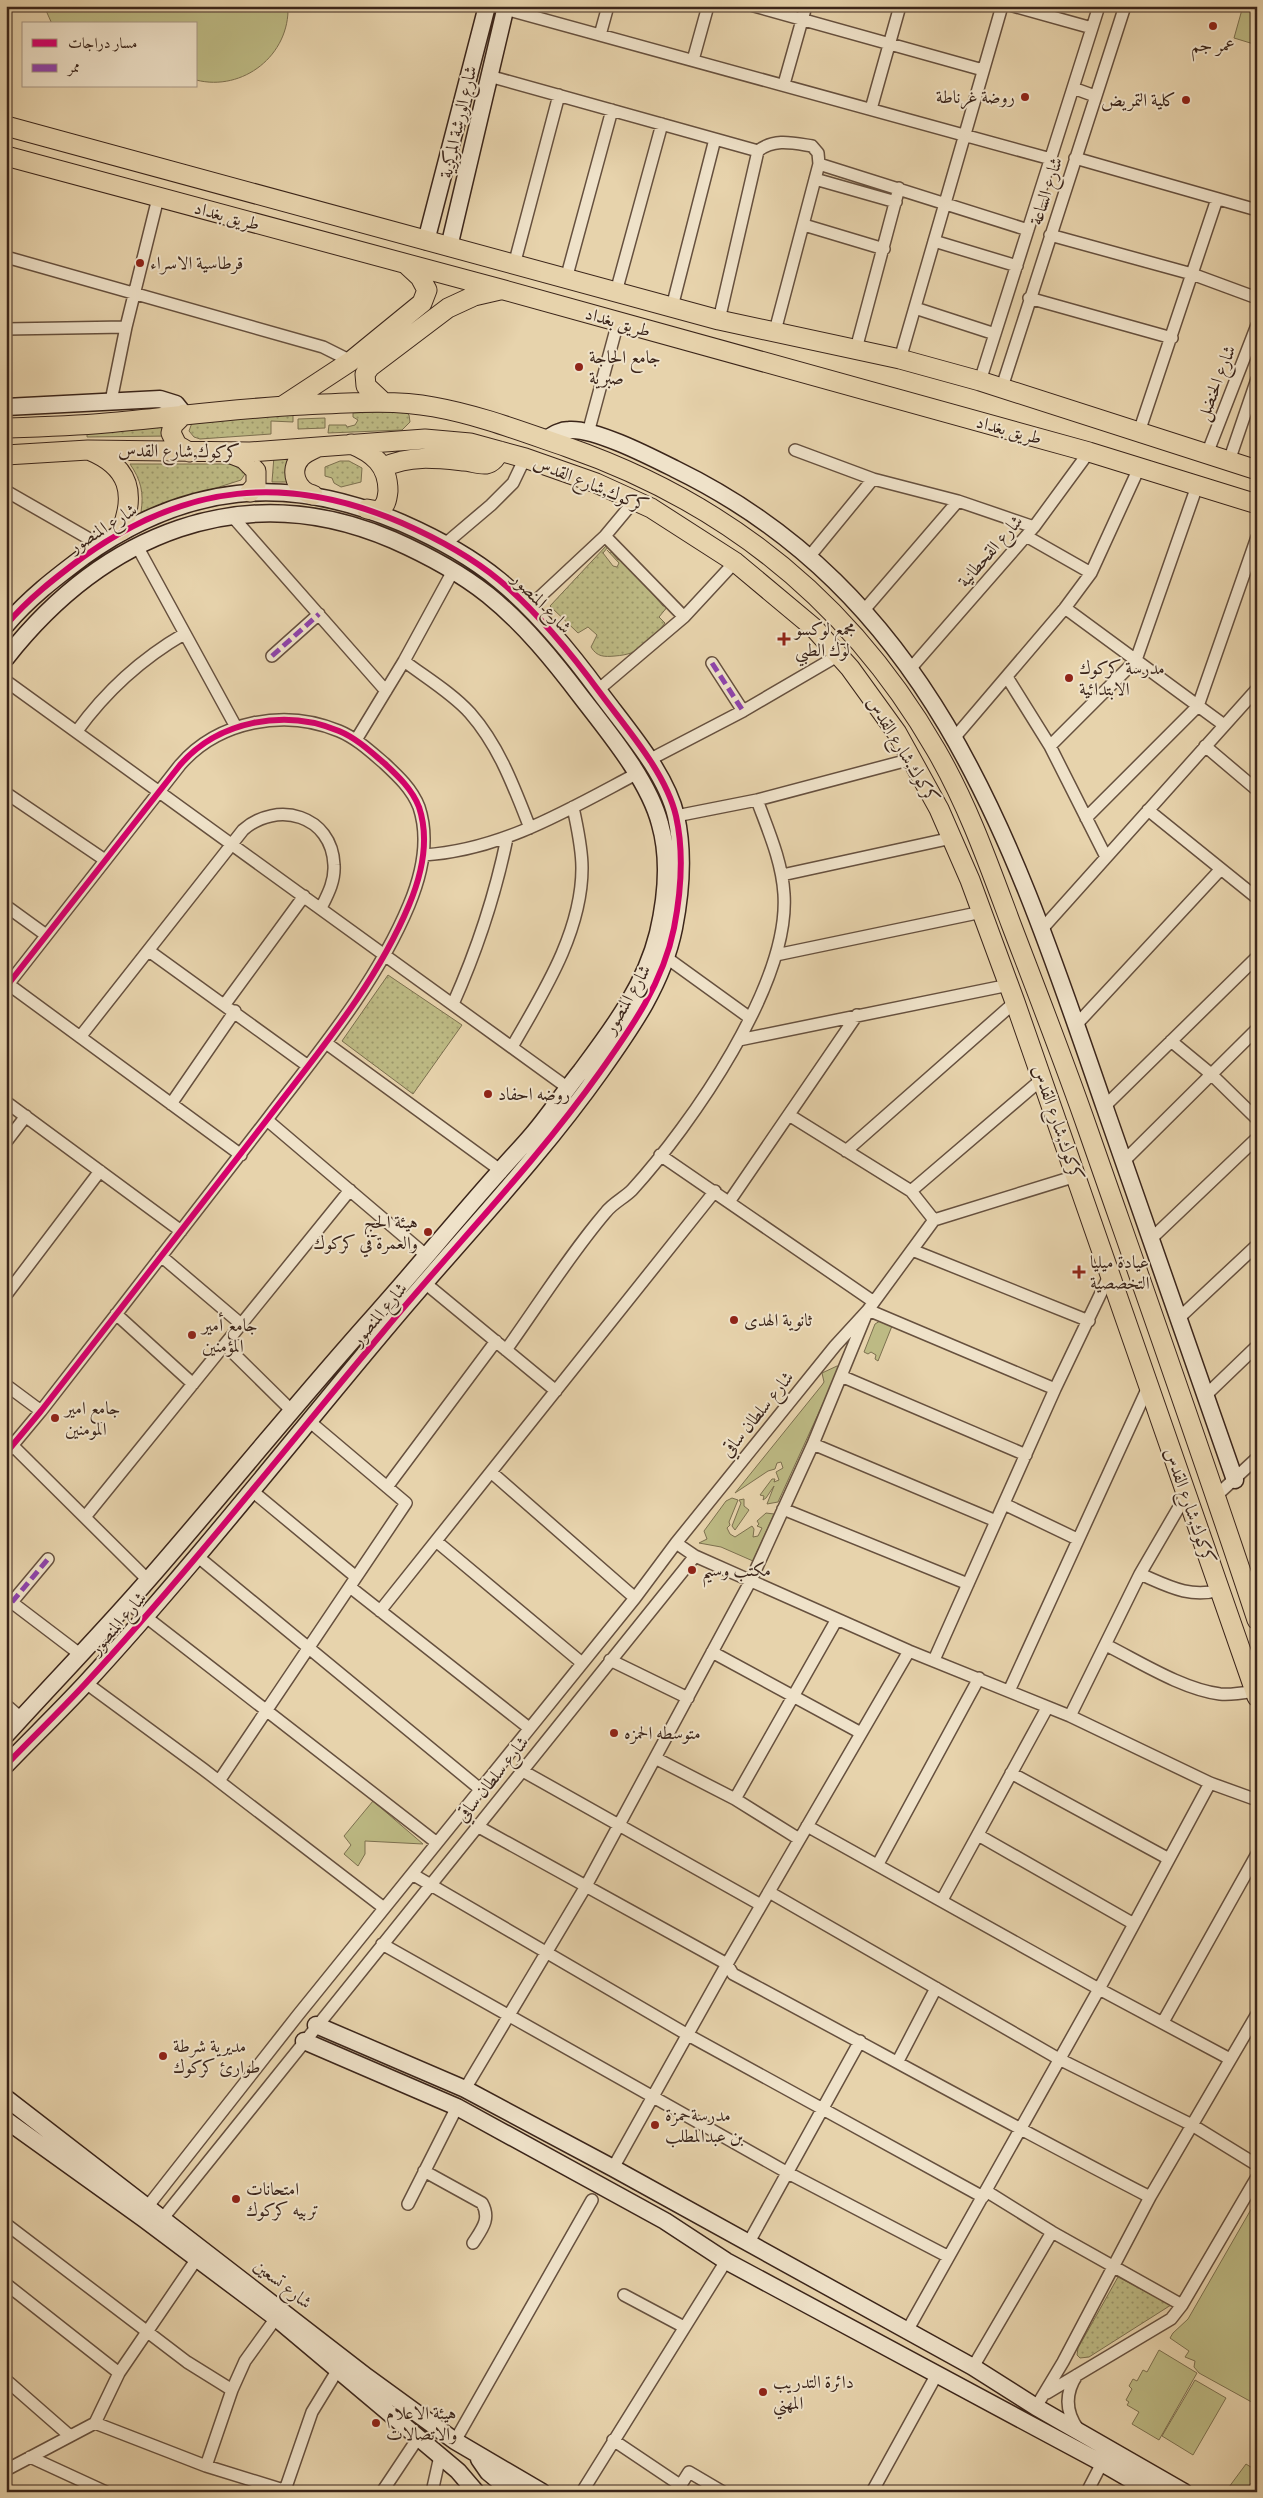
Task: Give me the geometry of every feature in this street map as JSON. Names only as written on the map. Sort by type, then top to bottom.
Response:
[{"type":"main road","name":"طريق بغداد","points":[[6,126],[719,320],[900,359],[1002,387],[1257,470]]},
{"type":"main road","name":"طريق بغداد","points":[[6,156],[504,290],[1089,452],[1257,504]]},
{"type":"main road","points":[[284,406],[351,361],[416,310],[427,290],[425,284],[405,263]]},
{"type":"main road","points":[[382,401],[366,386],[365,374],[370,367],[448,308],[474,296],[504,290]]},
{"type":"main road","name":"كركوك,شارع القدس","points":[[6,428],[104,424],[184,414],[382,401],[447,410],[483,419],[613,464],[701,508],[785,568],[818,596],[850,629],[912,709],[939,755],[962,801],[1012,926],[1068,1075],[1216,1496],[1257,1620]]},
{"type":"main road","points":[[184,414],[177,419],[171,432],[177,445],[189,452]]},
{"type":"main road","name":"كركوك,شارع القدس","points":[[6,454],[88,450],[227,452],[440,439],[470,443],[525,458],[596,483],[636,500],[687,529],[735,562],[790,606],[839,655],[868,692],[912,759],[952,838],[1009,985],[1149,1385],[1218,1590],[1251,1663],[1256,1694]]},
{"type":"main road","points":[[350,443],[370,453],[384,467],[388,482],[386,502],[378,512],[368,510]]},
{"type":"main road","points":[[313,496],[297,484],[295,470],[301,457],[322,446]]},
{"type":"main road","points":[[88,450],[110,461],[124,476],[127,485],[127,516],[121,531]]},
{"type":"main road","points":[[384,467],[400,460],[412,458],[449,459],[486,464],[494,460],[500,451]]},
{"type":"main road","points":[[227,452],[244,459],[256,471],[256,485],[250,492]]},
{"type":"main road","points":[[687,529],[701,508]]},
{"type":"main road","points":[[991,935],[1012,926]]},
{"type":"street","name":"شارع الورشة المركزية","points":[[426,241],[487,6]]},
{"type":"street","points":[[600,35],[608,6]]},
{"type":"street","points":[[693,60],[708,6]]},
{"type":"street","points":[[754,6],[983,70]]},
{"type":"street","points":[[784,84],[806,6]]},
{"type":"street","points":[[871,109],[900,6]]},
{"type":"street","points":[[900,359],[1002,6]]},
{"type":"street","points":[[1013,6],[1092,28]]},
{"type":"street","name":"شارع الساعة","points":[[980,381],[1099,6]]},
{"type":"street","name":"شارع الساعة","points":[[1002,387],[1124,6]]},
{"type":"street","name":"شارع الورشة المركزية","points":[[449,247],[506,8]]},
{"type":"street","points":[[506,8],[1050,159]]},
{"type":"street","points":[[489,76],[758,152]]},
{"type":"street","points":[[1073,88],[1095,96]]},
{"type":"street","points":[[514,265],[559,95]]},
{"type":"street","points":[[566,279],[612,110]]},
{"type":"street","points":[[616,292],[662,124]]},
{"type":"street","points":[[672,307],[715,139]]},
{"type":"street","points":[[719,320],[758,152],[765,146],[782,142],[812,146],[818,153],[820,164],[775,331]]},
{"type":"street","points":[[1075,158],[1257,210]]},
{"type":"street","points":[[820,164],[946,202],[1028,230]]},
{"type":"street","points":[[816,179],[896,202]]},
{"type":"street","points":[[856,349],[899,188]]},
{"type":"street","points":[[111,401],[126,327],[158,198]]},
{"type":"street","points":[[1139,432],[1218,198]]},
{"type":"street","points":[[804,226],[884,249]]},
{"type":"street","points":[[1050,234],[1192,274],[1257,298]]},
{"type":"street","points":[[934,241],[1017,266]]},
{"type":"street","points":[[6,257],[134,295],[323,347],[351,361]]},
{"type":"street","points":[[1029,298],[1172,338]]},
{"type":"street","points":[[915,308],[995,334]]},
{"type":"street","points":[[588,433],[618,322]]},
{"type":"street","name":"شارع الحنضل","points":[[1207,454],[1257,325]]},
{"type":"street","points":[[6,329],[126,327]]},
{"type":"street","points":[[990,352],[1010,359]]},
{"type":"street","name":"شارع الحنضل","points":[[1229,461],[1235,438],[1257,379]]},
{"type":"street","points":[[6,407],[165,400],[176,404],[184,414]]},
{"type":"street","points":[[545,440],[567,430],[588,433],[646,456],[705,485],[764,522],[809,557],[864,610],[911,668],[955,737],[985,797],[1042,929],[1152,1238],[1234,1480]]},
{"type":"street","points":[[1217,430],[1220,440],[1227,442],[1235,438]]},
{"type":"street","points":[[795,450],[874,479],[958,501],[1034,527]]},
{"type":"street","name":"شارع القحطانية","points":[[911,668],[1034,527],[1089,452]]},
{"type":"street","points":[[445,544],[491,506],[513,483],[525,458]]},
{"type":"street","points":[[955,737],[1065,608],[1091,573],[1139,468]]},
{"type":"street","points":[[809,557],[874,479]]},
{"type":"street","points":[[1050,746],[1136,660],[1198,486]]},
{"type":"street","points":[[6,491],[100,545]]},
{"type":"street","name":"شارع المنصور","points":[[6,625],[36,593],[100,545],[121,531],[179,506],[250,492],[277,491],[313,496],[368,510],[445,544],[497,578],[529,608],[577,662],[649,760],[671,801],[676,816],[681,869],[679,899],[667,958],[658,981],[627,1033],[550,1140],[386,1328],[197,1556],[86,1683],[6,1765]]},
{"type":"street","points":[[529,608],[606,536],[636,500]]},
{"type":"street","points":[[864,610],[958,501]]},
{"type":"street","name":"شارع المنصور","points":[[6,658],[44,614],[93,574],[137,546],[184,526],[232,516],[264,513],[295,515],[349,524],[418,551],[454,571],[490,597],[522,626],[601,722],[636,774],[659,818],[664,843],[664,903],[651,960],[638,989],[568,1088],[534,1133],[292,1410],[148,1580],[6,1735]]},
{"type":"street","points":[[232,516],[386,691]]},
{"type":"street","points":[[606,536],[684,616]]},
{"type":"street","points":[[1026,536],[1091,573]]},
{"type":"street","points":[[1086,818],[1198,706],[1257,537]]},
{"type":"street","points":[[137,546],[236,727]]},
{"type":"street","points":[[598,690],[684,616],[735,562]]},
{"type":"street","points":[[356,740],[404,661],[454,571]]},
{"type":"street","points":[[1065,608],[1224,725]]},
{"type":"street","points":[[272,656],[319,614]]},
{"type":"street","points":[[76,731],[99,702],[125,676],[153,653],[184,634]]},
{"type":"street","points":[[649,760],[743,711],[839,655]]},
{"type":"street","points":[[404,661],[469,712],[486,734],[511,779],[530,828]]},
{"type":"street","points":[[564,675],[577,662]]},
{"type":"street","points":[[712,663],[743,711]]},
{"type":"street","points":[[1007,677],[1050,746],[1106,857]]},
{"type":"street","points":[[6,681],[568,1088]]},
{"type":"street","points":[[1042,929],[1257,688]]},
{"type":"street","points":[[148,1580],[85,1517],[9,1449],[182,1231],[241,1155],[326,1043],[385,955],[418,882],[424,855],[422,819],[418,804],[410,790],[382,761],[356,740],[328,727],[301,720],[274,721],[236,727],[215,736],[189,754],[158,790],[7,986],[241,1155]]},
{"type":"street","points":[[1205,746],[1257,790]]},
{"type":"street","points":[[676,816],[757,800],[912,759]]},
{"type":"street","points":[[424,855],[475,848],[507,838],[573,807],[636,774]]},
{"type":"street","points":[[6,794],[105,860]]},
{"type":"street","points":[[506,1350],[604,1214],[630,1191],[660,1155],[714,1080],[739,1040],[750,1018],[776,954],[784,915],[782,875],[757,800]]},
{"type":"street","points":[[512,1047],[542,994],[574,919],[581,886],[582,867],[573,807]]},
{"type":"street","points":[[1148,810],[1220,870],[1256,895]]},
{"type":"street","points":[[80,1037],[233,844],[248,827],[264,817],[288,814],[309,822],[328,839],[333,854],[333,880],[320,908]]},
{"type":"street","points":[[453,1004],[486,922],[507,838]]},
{"type":"street","points":[[782,875],[952,838]]},
{"type":"street","points":[[1076,1025],[1220,870]]},
{"type":"street","points":[[225,1004],[304,896]]},
{"type":"street","points":[[6,906],[46,935]]},
{"type":"street","points":[[776,954],[982,912]]},
{"type":"street","points":[[149,950],[308,1066]]},
{"type":"street","points":[[1105,1106],[1257,957]]},
{"type":"street","points":[[667,958],[750,1018]]},
{"type":"street","points":[[739,1040],[1009,985]]},
{"type":"street","points":[[846,1151],[1015,1002]]},
{"type":"street","points":[[171,1104],[235,1011]]},
{"type":"street","points":[[729,1202],[857,1015]]},
{"type":"street","points":[[1124,1161],[1257,1029]]},
{"type":"street","points":[[1171,1042],[1211,1074],[1257,1119]]},
{"type":"street","points":[[326,1043],[500,1170]]},
{"type":"street","points":[[911,1190],[1042,1079]]},
{"type":"street","points":[[6,1102],[182,1231]]},
{"type":"street","points":[[789,1115],[911,1190],[934,1220]]},
{"type":"street","points":[[6,1142],[26,1116]]},
{"type":"street","points":[[267,1120],[427,1256]]},
{"type":"street","points":[[1152,1238],[1257,1138]]},
{"type":"street","points":[[660,1155],[714,1191],[871,1306],[1055,1389]]},
{"type":"street","points":[[6,1295],[100,1170]]},
{"type":"street","points":[[465,2089],[510,2017],[586,1886],[751,1580],[871,1306],[934,1220],[1076,1176]]},
{"type":"street","points":[[85,1517],[350,1190]]},
{"type":"street","points":[[380,1611],[714,1191]]},
{"type":"street","points":[[1178,1318],[1257,1245]]},
{"type":"street","points":[[912,1250],[1089,1321]]},
{"type":"street","points":[[161,1256],[241,1324]]},
{"type":"street","points":[[934,1660],[1055,1389],[1110,1274]]},
{"type":"street","points":[[425,1283],[556,1390]]},
{"type":"street","name":"شارع سلطان ساقي","points":[[148,2206],[384,1908],[635,1598],[676,1543],[835,1346],[871,1306]]},
{"type":"street","points":[[116,1314],[193,1384]]},
{"type":"street","points":[[373,1317],[386,1328]]},
{"type":"street","points":[[387,1487],[496,1341]]},
{"type":"street","points":[[225,1345],[292,1410]]},
{"type":"street","points":[[1205,1396],[1257,1346]]},
{"type":"street","points":[[841,1376],[1026,1455]]},
{"type":"street","points":[[6,1385],[41,1411]]},
{"type":"street","points":[[1009,1691],[1149,1385]]},
{"type":"street","points":[[219,1781],[406,1503],[309,1421]]},
{"type":"street","points":[[812,1444],[996,1521]]},
{"type":"street","points":[[1216,1496],[1257,1458]]},
{"type":"street","points":[[491,1472],[635,1598]]},
{"type":"street","points":[[251,1490],[356,1577]]},
{"type":"street","points":[[1070,1716],[1140,1574],[1186,1495]]},
{"type":"street","points":[[1004,1504],[1077,1539]]},
{"type":"street","points":[[783,1509],[968,1584]]},
{"type":"street","points":[[436,1541],[582,1663]]},
{"type":"street","points":[[676,1543],[695,1556],[909,1651],[1070,1716],[1210,1783],[1257,1800]]},
{"type":"street","points":[[197,1556],[480,1789]]},
{"type":"street","name":"شارع سلطان ساقي","points":[[163,2218],[316,2025],[695,1556]]},
{"type":"street","points":[[48,1559],[9,1600],[81,1655]]},
{"type":"street","points":[[1140,1574],[1185,1592],[1206,1593],[1218,1590]]},
{"type":"street","points":[[350,1587],[529,1728]]},
{"type":"street","points":[[128,1603],[437,1843]]},
{"type":"street","points":[[735,1799],[838,1619]]},
{"type":"street","points":[[1106,1645],[1167,1676],[1205,1690],[1230,1695],[1256,1694]]},
{"type":"street","points":[[613,2168],[761,1904],[909,1651]]},
{"type":"street","points":[[712,1652],[861,1733]]},
{"type":"street","points":[[610,1660],[688,1698]]},
{"type":"street","points":[[878,1864],[978,1678]]},
{"type":"street","points":[[86,1683],[219,1781],[384,1908]]},
{"type":"street","points":[[6,1705],[21,1718]]},
{"type":"street","points":[[942,1900],[1047,1708]]},
{"type":"street","points":[[655,1758],[735,1799],[799,1839]]},
{"type":"street","points":[[521,1770],[761,1904]]},
{"type":"street","points":[[1012,1773],[1169,1859]]},
{"type":"street","points":[[907,2331],[947,2256],[1099,1990],[1210,1783]]},
{"type":"street","points":[[476,1826],[727,1964],[733,1974],[898,2061],[1019,2130],[1150,2197]]},
{"type":"street","points":[[807,1826],[878,1864],[1099,1990],[1230,2058]]},
{"type":"street","points":[[978,1835],[1134,1924]]},
{"type":"street","points":[[1163,2022],[1257,1854]]},
{"type":"street","points":[[412,1874],[688,2035],[822,2110],[984,2194],[1115,2265],[1182,2304]]},
{"type":"street","points":[[769,1892],[1059,2059],[1192,2125],[1257,2165]]},
{"type":"street","points":[[382,1944],[510,2017],[655,2096],[788,2173],[947,2256]]},
{"type":"street","points":[[898,2061],[936,1988]]},
{"type":"street","points":[[1039,2401],[1063,2362],[1150,2197],[1257,2014]]},
{"type":"street","points":[[316,2025],[465,2089],[613,2168],[973,2367],[1039,2401],[1154,2487]]},
{"type":"street","points":[[304,2041],[457,2107],[665,2221],[726,2261],[1102,2463],[1154,2487],[1184,2492]]},
{"type":"street","points":[[748,2242],[860,2041]]},
{"type":"street","name":"شارع تسعين","points":[[6,2098],[367,2377],[455,2441],[542,2492]]},
{"type":"street","points":[[408,2204],[457,2107]]},
{"type":"street","name":"شارع تسعين","points":[[6,2120],[276,2318],[458,2471],[476,2492]]},
{"type":"street","points":[[424,2172],[482,2203],[486,2210],[486,2224],[473,2243]]},
{"type":"street","points":[[1039,2401],[1075,2376],[1162,2326],[1182,2304],[1257,2177]]},
{"type":"street","points":[[455,2441],[592,2200]]},
{"type":"street","points":[[6,2224],[187,2362],[232,2390]]},
{"type":"street","points":[[973,2367],[1052,2232]]},
{"type":"street","points":[[6,2470],[95,2423],[119,2373],[196,2260]]},
{"type":"street","points":[[582,2492],[726,2261]]},
{"type":"street","points":[[6,2284],[119,2373]]},
{"type":"street","points":[[624,2295],[684,2327]]},
{"type":"street","points":[[206,2466],[232,2390],[245,2361],[276,2318]]},
{"type":"street","points":[[1063,2362],[1063,2373],[1075,2376]]},
{"type":"street","points":[[95,2423],[206,2466],[288,2491],[312,2412],[337,2371]]},
{"type":"street","points":[[872,2492],[937,2374]]},
{"type":"street","points":[[1075,2376],[1068,2392],[1068,2411],[1078,2429],[1085,2435]]},
{"type":"street","points":[[6,2380],[70,2436]]},
{"type":"street","points":[[382,2492],[418,2438]]},
{"type":"street","points":[[613,2440],[678,2488],[689,2472],[723,2492]]},
{"type":"street","points":[[476,2454],[488,2472],[512,2492]]},
{"type":"street","points":[[432,2492],[440,2456]]},
{"type":"street","points":[[30,2457],[106,2492]]},
{"type":"street","points":[[1087,2492],[1102,2463]]},
{"type":"shaded area","points":[[44,6],[288,6],[287,24],[281,40],[272,54],[260,66],[246,75],[214,82],[198,80],[198,22],[51,22]]},
{"type":"shaded area","points":[[1243,6],[1257,6],[1257,45],[1234,38]]},
{"type":"shaded area","points":[[405,411],[409,415],[410,422],[402,430],[328,433],[329,425],[346,425],[347,427],[355,425],[358,420],[353,417],[353,413]]},
{"type":"shaded area","points":[[293,415],[293,422],[271,421],[271,434],[200,439],[194,437],[189,431],[193,420]]},
{"type":"shaded area","points":[[325,418],[325,428],[298,429],[298,419]]},
{"type":"shaded area","points":[[168,423],[169,436],[87,437],[87,429]]},
{"type":"shaded area","points":[[274,456],[291,456],[290,482],[272,482]]},
{"type":"shaded area","points":[[340,461],[349,461],[362,468],[361,482],[341,487],[334,483],[332,478],[325,476],[325,467]]},
{"type":"shaded area","points":[[130,464],[237,464],[245,474],[241,480],[141,512],[141,487]]},
{"type":"shaded area","points":[[606,546],[608,547],[603,553],[613,566],[617,567],[619,563],[607,550],[610,553],[615,551],[613,554],[618,560],[622,558],[663,606],[668,606],[659,617],[665,623],[654,636],[638,650],[624,655],[598,655],[591,647],[597,635],[588,627],[578,633],[550,606]]},
{"type":"shaded area","points":[[388,975],[462,1025],[413,1094],[342,1041]]},
{"type":"shaded area","points":[[880,1321],[892,1326],[878,1361],[875,1359],[876,1355],[871,1352],[868,1354],[864,1352],[875,1324]]},
{"type":"shaded area","points":[[837,1366],[842,1367],[825,1399],[778,1502],[767,1504],[774,1486],[763,1500],[764,1496],[760,1495],[772,1479],[775,1479],[774,1482],[779,1480],[776,1472],[783,1468],[781,1462],[777,1463],[775,1469],[768,1471],[735,1493],[822,1385],[824,1382],[822,1373]]},
{"type":"shaded area","points":[[732,1498],[738,1500],[729,1522],[730,1525],[727,1528],[730,1534],[735,1537],[752,1526],[754,1529],[753,1537],[758,1536],[762,1528],[757,1526],[759,1524],[757,1521],[766,1513],[774,1514],[753,1561],[721,1547],[699,1543],[707,1539],[704,1531],[726,1501]]},
{"type":"shaded area","points":[[744,1499],[744,1506],[749,1510],[735,1530],[732,1526],[741,1503],[739,1500]]},
{"type":"shaded area","points":[[373,1801],[423,1844],[365,1841],[365,1854],[358,1866],[344,1854],[351,1845],[344,1836]]},
{"type":"shaded area","points":[[1257,2199],[1257,2405],[1199,2373],[1194,2367],[1195,2361],[1185,2357],[1189,2351],[1170,2338],[1188,2319]]},
{"type":"shaded area","points":[[1118,2277],[1171,2305],[1089,2357],[1080,2358],[1077,2355],[1078,2348]]},
{"type":"shaded area","points":[[1159,2350],[1197,2373],[1159,2440],[1132,2424],[1139,2412],[1127,2405],[1129,2402],[1126,2400],[1132,2389],[1129,2386],[1133,2379],[1137,2381],[1143,2370],[1147,2372]]},
{"type":"shaded area","points":[[1195,2380],[1226,2398],[1193,2455],[1162,2436]]},
{"type":"shaded area","points":[[1246,2464],[1257,2471],[1257,2481],[1250,2484],[1250,2492],[1236,2492],[1229,2487]]},
{"type":"marked path","points":[[272,656],[319,614]]},
{"type":"marked path","points":[[712,663],[743,711]]},
{"type":"marked path","points":[[12,1602],[48,1559]]},
{"type":"cycle path","points":[[6,625],[33,597],[83,557],[121,533],[160,514],[198,501],[237,494],[277,493],[318,497],[359,507],[402,523],[465,555],[499,580],[541,619],[578,663],[655,768],[664,784],[676,816],[681,858],[680,886],[674,928],[669,948],[654,986],[635,1021],[575,1106],[521,1172],[346,1376],[162,1598],[85,1684],[6,1765]]},
{"type":"cycle path","points":[[6,987],[180,765],[213,738],[233,729],[275,720],[297,720],[318,724],[339,731],[363,745],[399,778],[416,800],[424,832],[423,857],[418,881],[396,934],[364,989],[346,1016],[241,1154],[41,1411],[6,1453]]},
{"type":"place","name":"عمر جم","points":[[1213,26]]},
{"type":"place","name":"روضة غرناطة","points":[[1025,97]]},
{"type":"place","name":"كلية التمريض","points":[[1186,100]]},
{"type":"place","name":"قرطاسية الاسراء","points":[[140,263]]},
{"type":"place","name":"جامع الحاجة صبرية","points":[[579,367]]},
{"type":"place","name":"مجمع لوكسو لوك الطبي","points":[[784,639]]},
{"type":"place","name":"مدرسة كركوك الابتدائية","points":[[1069,678]]},
{"type":"place","name":"روضه احفاد","points":[[488,1094]]},
{"type":"place","name":"هيئة الحج والعمرة في كركوك","points":[[428,1232]]},
{"type":"place","name":"عيادة ميليا التخصصية","points":[[1079,1272]]},
{"type":"place","name":"ثانوية الهدى","points":[[734,1320]]},
{"type":"place","name":"جامع أمير المؤمنين","points":[[192,1335]]},
{"type":"place","name":"جامع امير المومنين","points":[[55,1418]]},
{"type":"place","name":"مكتب وسيم","points":[[692,1570]]},
{"type":"place","name":"متوسطه الحمزه","points":[[614,1733]]},
{"type":"place","name":"مديرية شرطة طوارئ كركوك","points":[[163,2056]]},
{"type":"place","name":"مدرسةحمزة بن عبدالمطلب","points":[[655,2125]]},
{"type":"place","name":"امتحانات تربيه كركوك","points":[[236,2199]]},
{"type":"place","name":"دائرة التدريب المهني","points":[[763,2392]]},
{"type":"place","name":"هيئة الاعلام والاتصالات","points":[[376,2423]]}]
